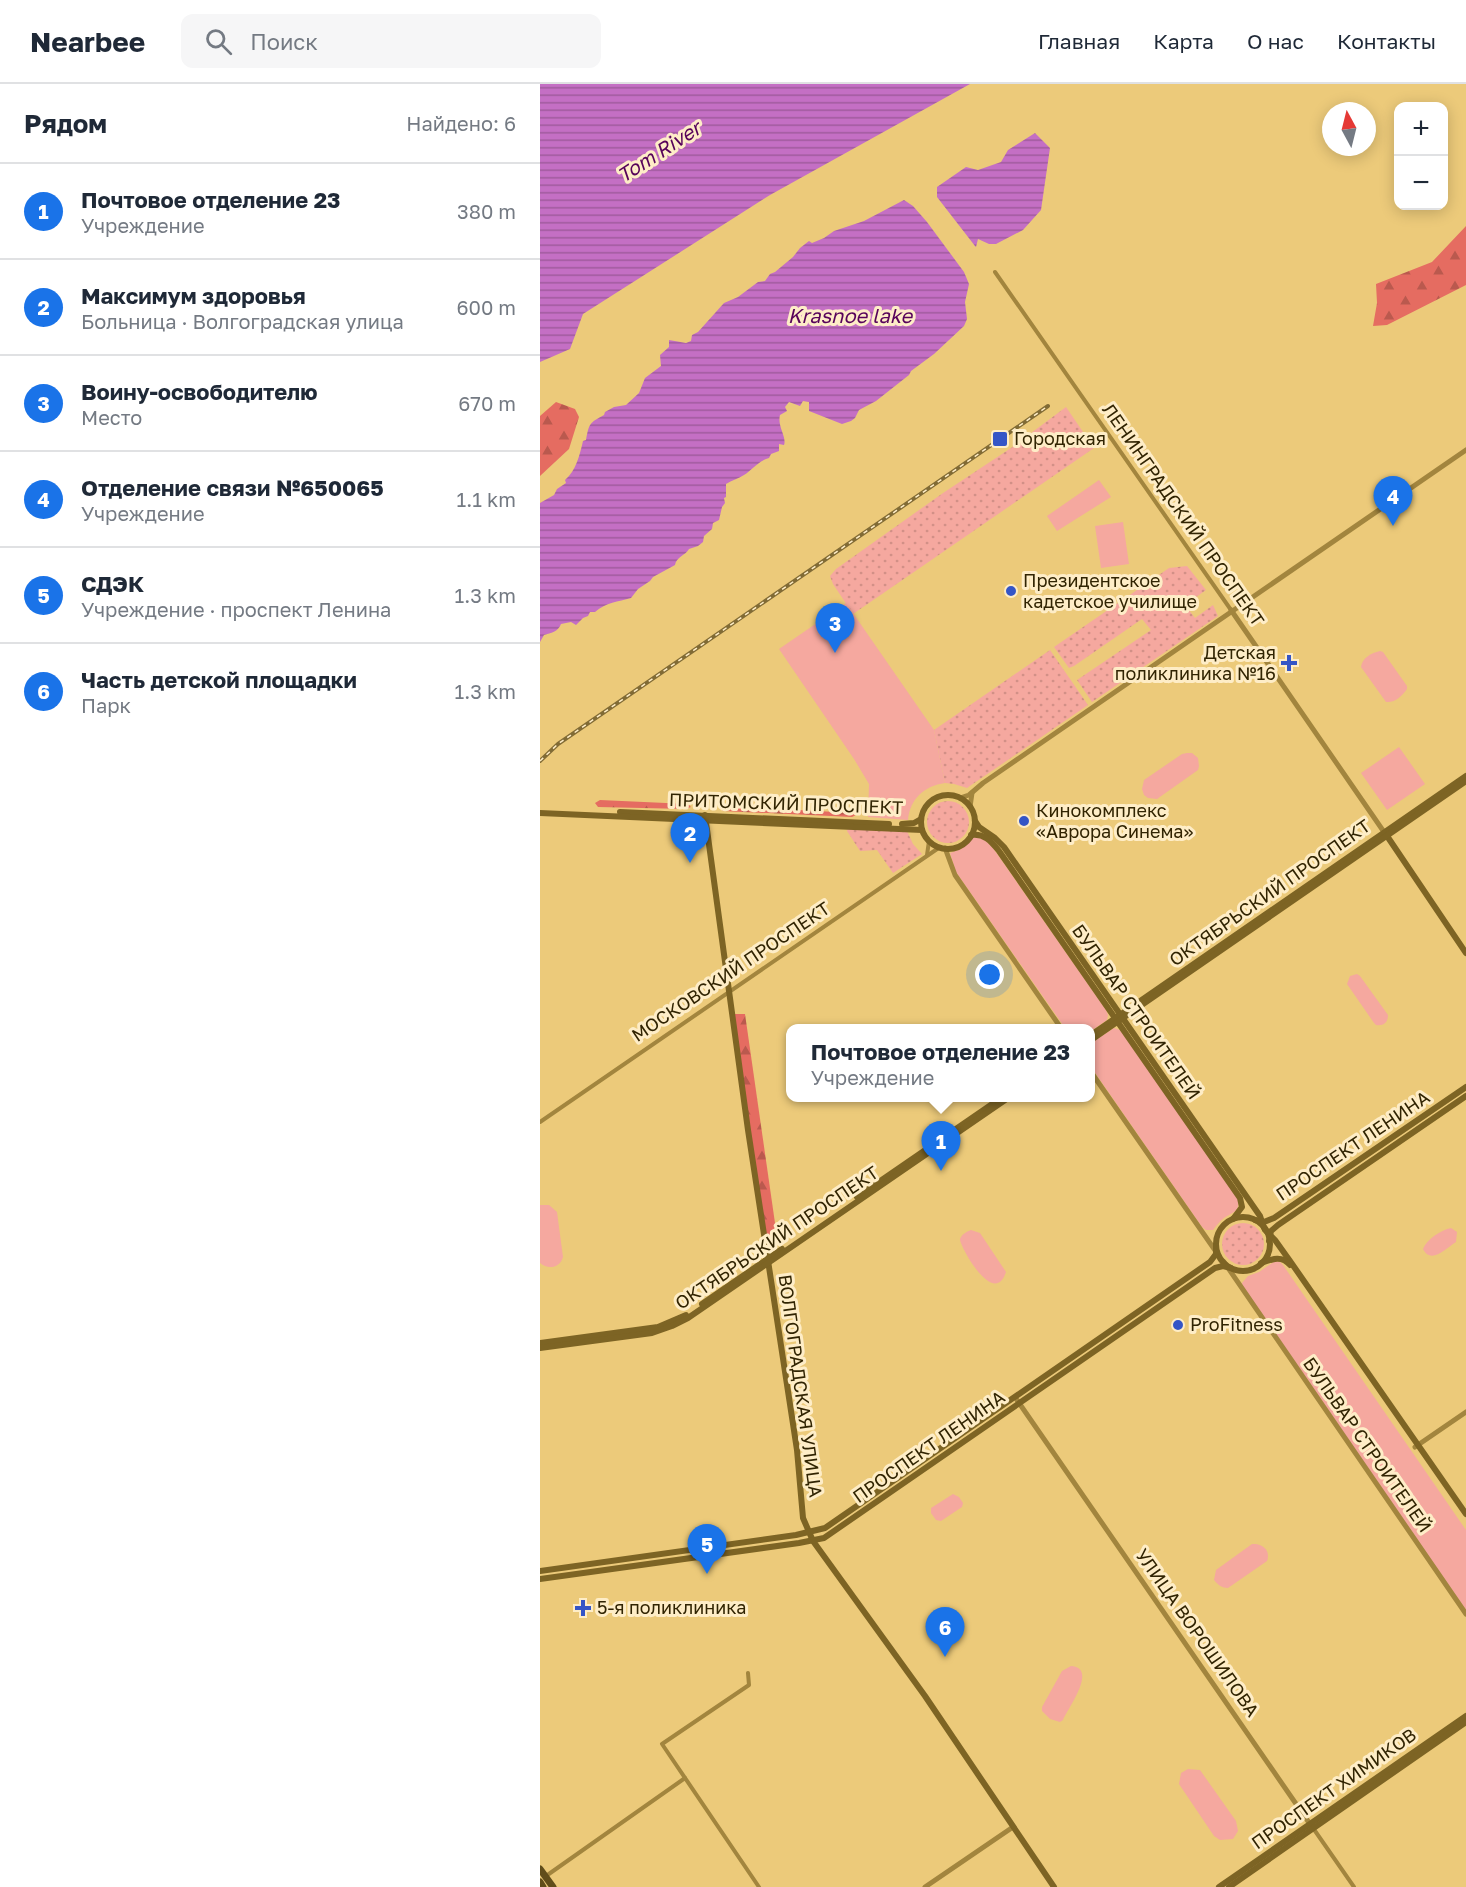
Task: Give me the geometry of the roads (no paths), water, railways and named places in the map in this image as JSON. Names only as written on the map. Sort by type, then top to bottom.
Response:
[{"type":"main road","name":"ОКТЯБРЬСКИЙ ПРОСПЕКТ","points":[[1095,1037],[1466,776]]},
{"type":"main road","name":"ОКТЯБРЬСКИЙ ПРОСПЕКТ","points":[[1385,834],[1466,781]]},
{"type":"main road","points":[[945,795],[960,798],[970,807],[975,821],[971,835],[960,846],[942,848],[929,841],[922,830],[921,819],[926,807],[936,798],[945,795]]},
{"type":"main road","name":"ПРИТОМСКИЙ ПРОСПЕКТ","points":[[540,811],[897,824],[911,824],[921,819]]},
{"type":"main road","name":"ПРИТОМСКИЙ ПРОСПЕКТ","points":[[705,818],[922,830]]},
{"type":"main road","name":"ВОЛГОГРАДСКАЯ УЛИЦА","points":[[705,818],[728,993],[797,1450],[803,1518],[813,1541],[925,1696],[1054,1887]]},
{"type":"main road","name":"БУЛЬВАР СТРОИТЕЛЕЙ","points":[[975,821],[1004,847],[1240,1198],[1241,1210],[1233,1219]]},
{"type":"main road","name":"ЛЕНИНГРАДСКИЙ ПРОСПЕКТ","points":[[1385,834],[1466,953]]},
{"type":"main road","name":"БУЛЬВАР СТРОИТЕЛЕЙ","points":[[971,835],[981,835],[994,844],[1119,1018],[1264,1229],[1466,1514]]},
{"type":"main road","name":"ОКТЯБРЬСКИЙ ПРОСПЕКТ","points":[[1095,1033],[1119,1018]]},
{"type":"main road","name":"ПРОСПЕКТ ЛЕНИНА","points":[[1264,1229],[1274,1218],[1466,1087]]},
{"type":"main road","name":"ПРОСПЕКТ ЛЕНИНА","points":[[1264,1229],[1278,1225],[1466,1096]]},
{"type":"main road","name":"ОКТЯБРЬСКИЙ ПРОСПЕКТ","points":[[540,1348],[659,1331],[688,1318],[995,1102]]},
{"type":"main road","name":"ОКТЯБРЬСКИЙ ПРОСПЕКТ","points":[[540,1343],[658,1327],[686,1315],[768,1262],[1002,1102]]},
{"type":"main road","points":[[1247,1218],[1264,1229],[1268,1252],[1261,1263],[1249,1270],[1239,1271],[1227,1265],[1217,1251],[1217,1237],[1220,1230],[1233,1219],[1247,1218]]},
{"type":"main road","name":"ПРОСПЕКТ ЛЕНИНА","points":[[540,1571],[809,1533],[829,1526],[1210,1262],[1217,1251]]},
{"type":"main road","name":"БУЛЬВАР СТРОИТЕЛЕЙ","points":[[1261,1263],[1278,1258],[1288,1262],[1466,1521]]},
{"type":"main road","name":"ПРОСПЕКТ ЛЕНИНА","points":[[541,1579],[813,1541],[833,1532],[1215,1268],[1227,1265]]},
{"type":"main road","points":[[541,1579],[543,1574],[555,1569]]},
{"type":"main road","name":"ПРОСПЕКТ ХИМИКОВ","points":[[1229,1887],[1466,1716]]},
{"type":"main road","name":"ПРОСПЕКТ ХИМИКОВ","points":[[1219,1887],[1466,1722]]},
{"type":"main road","points":[[540,1869],[543,1887]]},
{"type":"main road","points":[[542,1879],[553,1887]]},
{"type":"street","name":"ЛЕНИНГРАДСКИЙ ПРОСПЕКТ","points":[[995,272],[1385,834]]},
{"type":"street","points":[[960,798],[966,797],[1231,610],[1466,450]]},
{"type":"street","points":[[970,807],[973,792]]},
{"type":"street","points":[[927,855],[929,841]]},
{"type":"street","points":[[942,848],[955,875],[1058,1024]]},
{"type":"street","name":"МОСКОВСКИЙ ПРОСПЕКТ","points":[[540,1122],[927,855],[942,848]]},
{"type":"street","points":[[1095,1078],[1217,1251]]},
{"type":"street","name":"БУЛЬВАР СТРОИТЕЛЕЙ","points":[[1227,1265],[1466,1614]]},
{"type":"street","name":"УЛИЦА ВОРОШИЛОВА","points":[[1015,1397],[1354,1887]]},
{"type":"street","points":[[1416,1446],[1466,1412]]},
{"type":"street","points":[[748,1673],[749,1685],[662,1744],[759,1887]]},
{"type":"street","points":[[542,1879],[685,1778]]},
{"type":"street","points":[[925,1887],[1013,1827]]},
{"type":"water","name":"Tom River","points":[[540,84],[970,84],[770,195],[583,314],[570,349],[540,362]]},
{"type":"water","points":[[1035,133],[1050,148],[1041,210],[1023,230],[996,244],[989,244],[978,239],[976,247],[937,197],[937,187],[966,167],[978,170],[1001,162],[1008,150]]},
{"type":"water","name":"Krasnoe lake","points":[[904,200],[913,206],[927,222],[964,272],[969,284],[965,302],[967,319],[964,326],[909,375],[876,401],[859,410],[851,421],[842,424],[809,411],[809,402],[803,401],[800,406],[789,402],[785,407],[787,411],[780,415],[779,419],[784,445],[779,444],[779,451],[771,454],[769,458],[758,463],[744,475],[726,484],[725,503],[719,520],[713,523],[712,529],[704,536],[703,542],[689,549],[675,565],[653,577],[631,598],[590,612],[576,625],[571,622],[561,624],[552,633],[544,635],[540,642],[540,503],[554,495],[557,489],[566,483],[565,480],[575,467],[590,425],[614,407],[626,405],[639,393],[645,378],[661,366],[660,355],[669,347],[669,340],[686,343],[691,341],[692,335],[698,332],[724,303],[738,297],[758,282],[765,281],[770,274],[793,257],[809,241],[812,243],[834,231],[864,221]]},
{"type":"railway","points":[[540,761],[558,744],[1048,406]]},
{"type":"place","name":"Городская","points":[[1000,439]]},
{"type":"place","name":"Отделение связи №650065","points":[[1393,526]]},
{"type":"place","name":"Президентское кадетское училище","points":[[1011,591]]},
{"type":"place","name":"Воину-освободителю","points":[[835,653]]},
{"type":"place","name":"Детская поликлиника №16","points":[[1289,663]]},
{"type":"place","name":"Кинокомплекс «Аврора Синема»","points":[[1024,821]]},
{"type":"place","name":"Максимум здоровья","points":[[690,863]]},
{"type":"place","name":"Почтовое отделение 23","points":[[941,1171]]},
{"type":"place","name":"ProFitness","points":[[1178,1325]]},
{"type":"place","name":"СДЭК","points":[[707,1574]]},
{"type":"place","name":"5-я поликлиника","points":[[583,1608]]},
{"type":"place","name":"Часть детской площадки","points":[[945,1657]]}]
